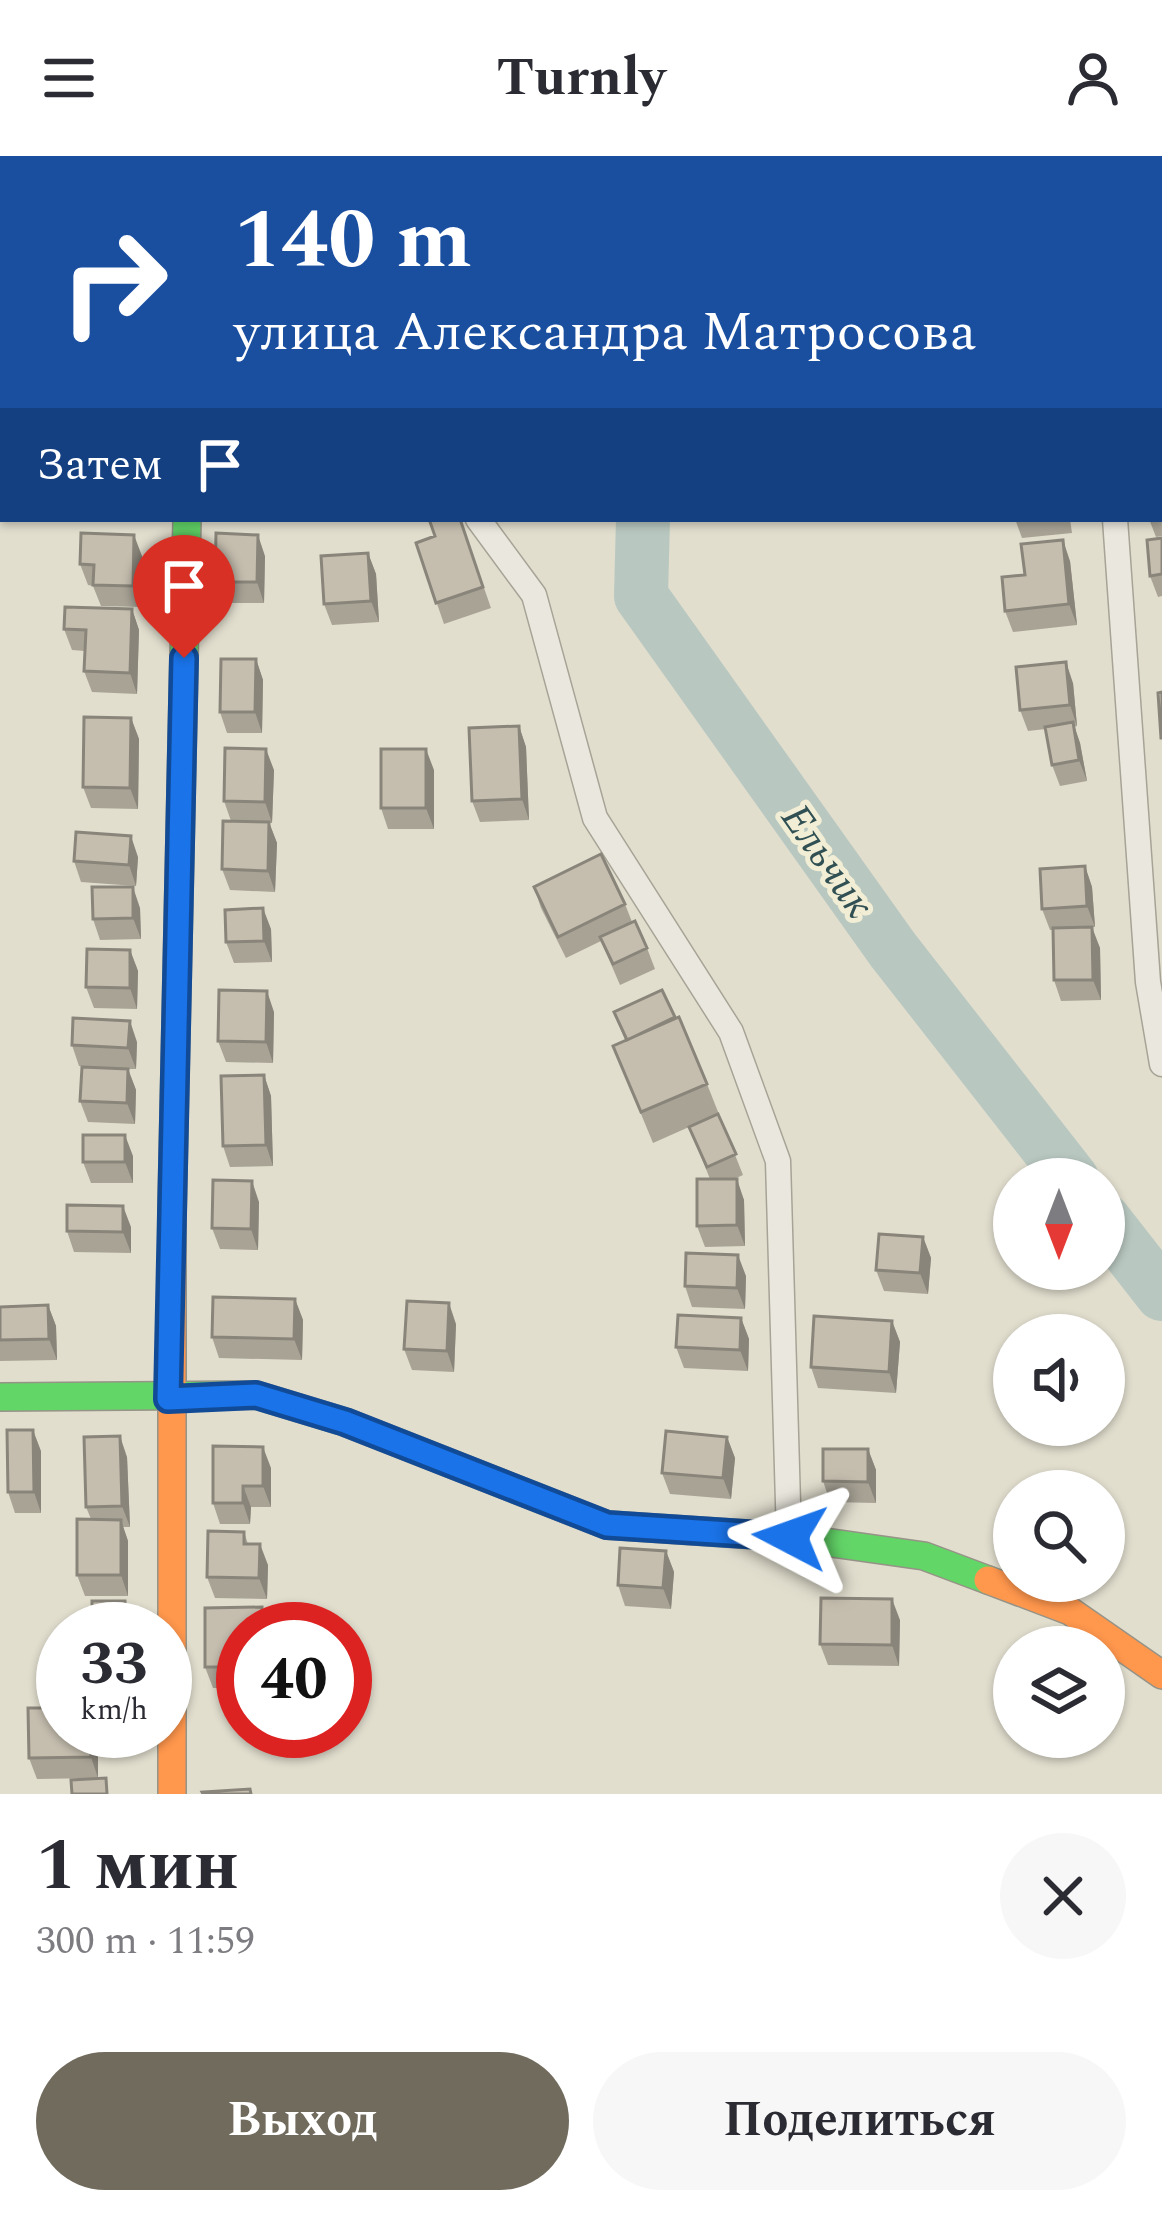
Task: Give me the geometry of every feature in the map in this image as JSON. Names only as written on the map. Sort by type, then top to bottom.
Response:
[{"type":"street","points":[[172,1794],[168,1399],[187,522]]},
{"type":"street","points":[[480,522],[535,595],[595,818],[731,1032],[778,1161],[790,1537]]},
{"type":"street","points":[[1114,522],[1148,982],[1162,1064]]},
{"type":"street","points":[[0,1397],[256,1395],[345,1422],[607,1525],[790,1537],[924,1556],[1070,1611],[1162,1675]]},
{"type":"building","points":[[430,522],[461,522],[483,587],[436,603],[416,543],[435,536]]},
{"type":"building","points":[[81,533],[134,535],[133,586],[93,585],[94,565],[80,564]]},
{"type":"building","points":[[216,533],[258,535],[257,582],[215,582]]},
{"type":"building","points":[[1162,538],[1162,574],[1150,576],[1147,540]]},
{"type":"building","points":[[1063,540],[1069,604],[1005,611],[1002,577],[1025,575],[1021,544]]},
{"type":"building","points":[[368,553],[371,601],[324,604],[321,556]]},
{"type":"building","points":[[65,607],[132,609],[130,673],[84,671],[86,630],[64,629]]},
{"type":"building","points":[[221,659],[256,659],[255,712],[220,712]]},
{"type":"building","points":[[1066,662],[1070,705],[1020,710],[1016,667]]},
{"type":"building","points":[[1162,692],[1162,738],[1161,738],[1158,693]]},
{"type":"building","points":[[84,717],[131,718],[130,788],[83,787]]},
{"type":"building","points":[[1073,722],[1079,760],[1052,765],[1045,727]]},
{"type":"building","points":[[519,726],[522,799],[472,801],[469,728]]},
{"type":"building","points":[[225,748],[266,749],[265,802],[224,801]]},
{"type":"building","points":[[381,749],[426,749],[426,808],[381,808]]},
{"type":"building","points":[[223,821],[269,822],[268,871],[222,869]]},
{"type":"building","points":[[76,832],[131,836],[129,865],[74,861]]},
{"type":"building","points":[[601,854],[625,904],[558,937],[534,887]]},
{"type":"building","points":[[1085,866],[1087,906],[1042,909],[1040,869]]},
{"type":"building","points":[[92,887],[133,887],[133,918],[93,919]]},
{"type":"building","points":[[263,908],[264,941],[226,942],[225,910]]},
{"type":"building","points":[[635,921],[647,948],[613,964],[600,937]]},
{"type":"building","points":[[1092,927],[1093,980],[1054,980],[1053,928]]},
{"type":"building","points":[[87,949],[130,950],[130,988],[86,987]]},
{"type":"building","points":[[219,990],[267,991],[266,1042],[218,1041]]},
{"type":"building","points":[[662,990],[675,1017],[627,1040],[614,1012]]},
{"type":"building","points":[[679,1017],[707,1084],[641,1112],[613,1046]]},
{"type":"building","points":[[73,1018],[130,1021],[128,1048],[72,1045]]},
{"type":"building","points":[[82,1067],[128,1069],[127,1103],[80,1101]]},
{"type":"building","points":[[264,1075],[266,1145],[223,1146],[221,1076]]},
{"type":"building","points":[[718,1114],[736,1154],[707,1167],[689,1127]]},
{"type":"building","points":[[83,1135],[125,1135],[125,1162],[83,1162]]},
{"type":"building","points":[[697,1179],[737,1179],[737,1225],[697,1226]]},
{"type":"building","points":[[213,1180],[252,1181],[251,1229],[212,1228]]},
{"type":"building","points":[[67,1205],[123,1206],[123,1232],[67,1231]]},
{"type":"building","points":[[879,1234],[923,1237],[920,1273],[876,1270]]},
{"type":"building","points":[[686,1253],[738,1255],[737,1288],[685,1286]]},
{"type":"building","points":[[213,1297],[295,1299],[294,1339],[212,1337]]},
{"type":"building","points":[[407,1301],[449,1303],[447,1351],[404,1349]]},
{"type":"building","points":[[48,1305],[49,1339],[0,1340],[0,1307]]},
{"type":"building","points":[[678,1315],[741,1318],[740,1350],[676,1347]]},
{"type":"building","points":[[814,1316],[892,1321],[889,1372],[811,1367]]},
{"type":"building","points":[[7,1430],[33,1430],[34,1492],[8,1492]]},
{"type":"building","points":[[666,1431],[727,1437],[723,1478],[662,1473]]},
{"type":"building","points":[[120,1436],[122,1506],[86,1507],[84,1437]]},
{"type":"building","points":[[213,1446],[263,1447],[263,1486],[243,1486],[243,1503],[213,1503]]},
{"type":"building","points":[[823,1449],[868,1449],[868,1482],[823,1481]]},
{"type":"building","points":[[77,1519],[121,1520],[121,1575],[77,1575]]},
{"type":"building","points":[[208,1531],[244,1532],[244,1544],[260,1544],[259,1578],[207,1577]]},
{"type":"building","points":[[620,1548],[666,1551],[663,1588],[618,1585]]},
{"type":"building","points":[[821,1598],[892,1599],[892,1645],[820,1644]]},
{"type":"building","points":[[205,1608],[216,1608],[216,1667],[205,1667]]},
{"type":"building","points":[[28,1708],[36,1708],[36,1758],[29,1758]]},
{"type":"building","points":[[106,1778],[107,1794],[72,1794],[71,1780]]},
{"type":"building","points":[[250,1789],[251,1794],[202,1792]]},
{"type":"waterway","name":"Ельчик","points":[[643,522],[641,596],[893,950],[1056,1158]]},
{"type":"waterway","name":"Ельчик","points":[[1125,1247],[1162,1294]]},
{"type":"traffic: fast","points":[[172,1212],[187,522]]},
{"type":"traffic: fast","points":[[0,1397],[256,1395],[345,1422],[607,1525],[789,1537],[924,1556],[988,1580]]},
{"type":"traffic: slow","points":[[172,1212],[172,1794]]},
{"type":"traffic: slow","points":[[988,1580],[1070,1611],[1162,1675]]},
{"type":"route","points":[[184,658],[168,1399],[256,1395],[345,1422],[607,1525],[790,1537]]}]
